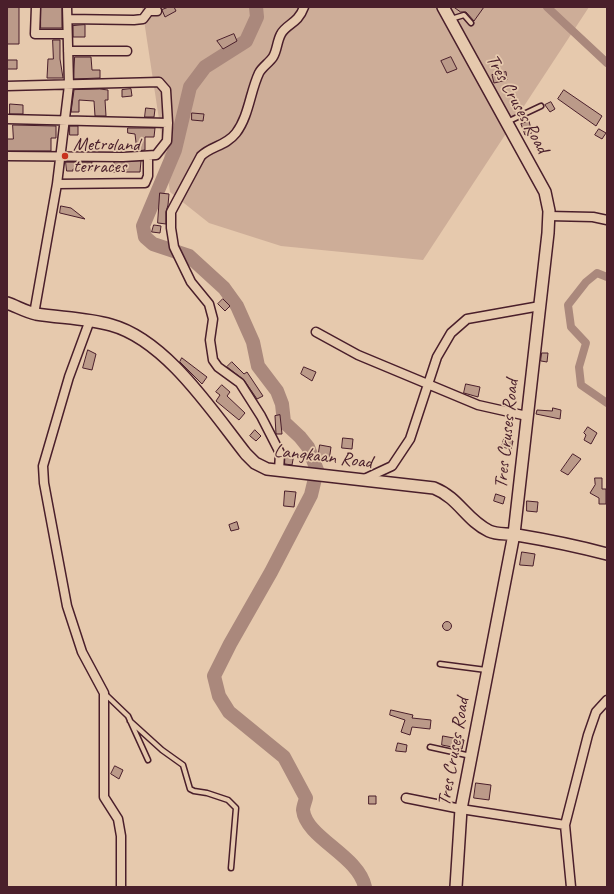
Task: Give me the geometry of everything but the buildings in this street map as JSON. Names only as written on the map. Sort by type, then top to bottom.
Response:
[{"type":"main road","name":"Tres Cruses Road","points":[[443,7],[545,192],[549,216],[514,534],[461,809],[456,887]]},
{"type":"main road","name":"Langkaan Road","points":[[7,303],[34,314],[90,320],[132,332],[158,352],[190,382],[246,454],[255,463],[267,469],[300,474],[323,475],[434,488],[444,492],[474,521],[490,532],[514,534],[587,548],[607,554]]},
{"type":"street","points":[[36,7],[35,34],[67,34]]},
{"type":"street","points":[[34,314],[57,184],[68,86],[67,7]]},
{"type":"street","points":[[279,471],[280,453],[261,416],[240,383],[218,366],[213,360],[210,340],[213,319],[209,304],[190,282],[174,247],[171,228],[171,212],[183,187],[201,156],[207,150],[225,143],[236,132],[251,99],[259,73],[273,57],[281,33],[296,21],[304,7]]},
{"type":"street","points":[[68,19],[134,20],[143,19],[149,11],[157,11]]},
{"type":"street","points":[[68,51],[127,51]]},
{"type":"street","points":[[7,86],[68,86],[159,82],[166,90],[168,123],[166,141],[156,156],[7,156]]},
{"type":"street","points":[[7,119],[168,123]]},
{"type":"street","points":[[57,184],[145,183],[148,176],[148,157]]},
{"type":"street","points":[[549,216],[593,217],[607,220]]},
{"type":"street","points":[[362,480],[392,466],[410,439],[430,385],[437,357],[451,333],[467,319],[540,306]]},
{"type":"street","points":[[90,320],[69,377],[43,466],[43,472],[47,508],[67,606],[82,652],[104,693],[104,797],[118,819],[121,836],[121,887]]},
{"type":"street","points":[[316,332],[358,355],[478,405],[527,416]]},
{"type":"street","points":[[572,887],[565,824],[588,734],[596,712],[607,700]]},
{"type":"street","points":[[406,798],[461,809],[565,824]]},
{"type":"lane","points":[[450,20],[464,15],[471,23]]},
{"type":"lane","points":[[506,123],[541,106]]},
{"type":"lane","points":[[440,664],[487,670]]},
{"type":"lane","points":[[104,693],[162,750],[183,765],[190,789],[233,803],[236,808],[236,815],[232,843],[231,868]]},
{"type":"lane","points":[[130,720],[148,760]]},
{"type":"lane","points":[[430,747],[471,756]]},
{"type":"shaded area","points":[[142,7],[589,7],[423,260],[281,246],[209,223],[170,192]]},
{"type":"waterway","points":[[256,7],[257,17],[246,41],[205,67],[190,87],[175,150],[143,226],[145,237],[153,244],[189,256],[224,288],[237,306],[253,342],[258,366],[277,391],[282,404],[284,422],[308,447],[317,470],[311,495],[214,676],[219,696],[229,712],[284,757],[306,798],[303,810],[306,820],[322,838],[353,865],[365,887]]},
{"type":"waterway","points":[[547,7],[607,63]]},
{"type":"waterway","points":[[607,277],[597,273],[586,282],[568,305],[571,327],[586,343],[579,367],[581,385],[607,403]]},
{"type":"place","name":"Metroland terraces","points":[[65,156]]}]
